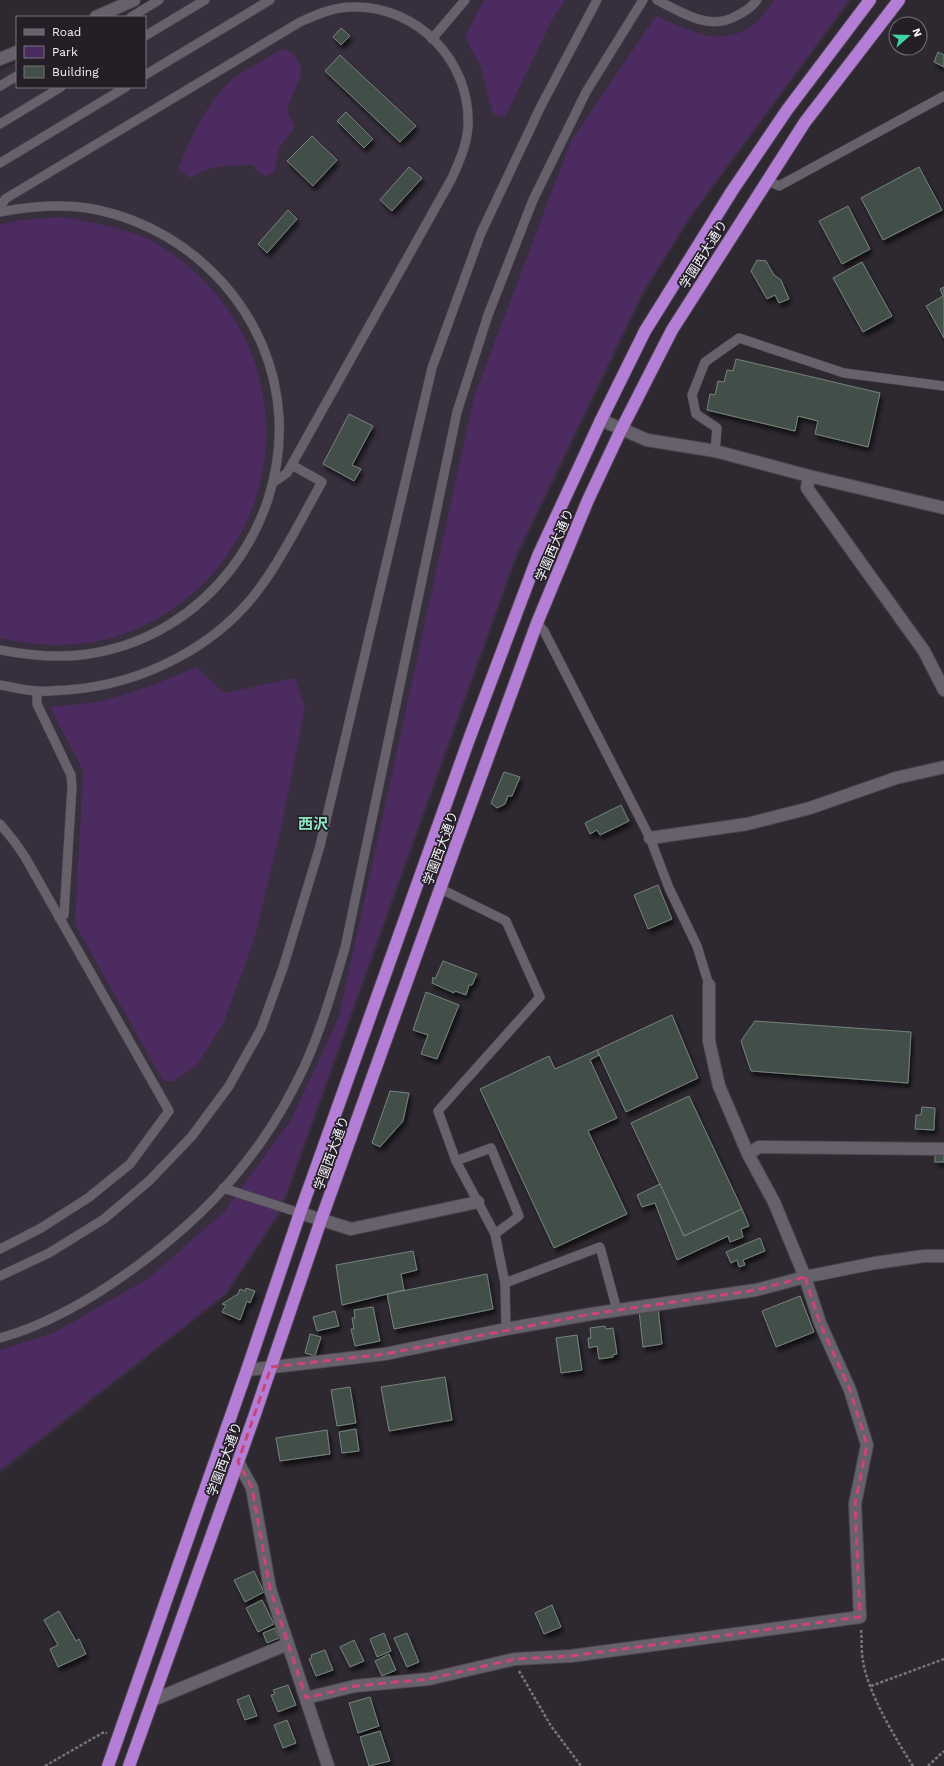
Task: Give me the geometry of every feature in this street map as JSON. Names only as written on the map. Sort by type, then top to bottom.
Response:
[{"type":"highway","name":"学園西大通り","points":[[108,1766],[247,1370],[300,1213],[468,742],[538,556],[601,420],[645,331],[732,191],[787,110],[870,0]]},
{"type":"highway","name":"学園西大通り","points":[[130,1766],[322,1220],[536,623],[588,500],[621,430],[672,330],[766,180],[805,122],[899,0]]},
{"type":"street","points":[[98,16],[134,0]]},
{"type":"street","points":[[0,59],[16,52]]},
{"type":"street","points":[[601,420],[647,440],[715,451],[810,476],[944,508]]},
{"type":"street","points":[[810,476],[807,488],[924,652],[944,690]]},
{"type":"street","points":[[650,838],[747,824],[810,808],[896,778],[944,766]]},
{"type":"street","points":[[306,1698],[355,1686],[429,1679],[516,1659],[571,1656],[860,1617],[854,1504],[867,1445],[850,1390],[820,1323],[805,1277],[774,1202],[748,1154],[719,1086],[709,1042],[710,985]]},
{"type":"street","points":[[748,1154],[759,1147],[944,1149]]},
{"type":"street","points":[[300,1213],[351,1229],[478,1202]]},
{"type":"street","points":[[247,1370],[385,1354],[506,1329],[617,1310],[756,1290],[805,1277],[875,1263],[924,1256],[944,1256]]},
{"type":"street","points":[[238,1462],[252,1488],[270,1589],[328,1766]]},
{"type":"street","points":[[153,1700],[288,1644]]},
{"type":"lane","points":[[133,16],[158,0]]},
{"type":"lane","points":[[146,35],[205,0]]},
{"type":"lane","points":[[146,74],[270,0]]},
{"type":"lane","points":[[432,38],[465,0]]},
{"type":"lane","points":[[0,1276],[49,1253],[104,1218],[150,1180],[192,1136],[229,1086],[261,1029],[284,968],[320,846],[432,368],[481,233],[541,106],[597,0]]},
{"type":"lane","points":[[0,1338],[13,1335],[61,1313],[103,1290],[142,1262],[182,1230],[249,1159],[278,1114],[304,1066],[323,1022],[345,948],[457,412],[488,315],[533,200],[586,92],[642,0]]},
{"type":"lane","points":[[657,0],[698,20],[717,23],[734,18],[752,8],[757,0]]},
{"type":"lane","points":[[0,650],[28,655],[61,656],[94,653],[126,645],[156,632],[184,616],[210,595],[235,565],[250,543],[264,513],[274,482],[279,423],[274,384],[265,352],[251,322],[233,294],[211,270],[175,242],[158,231],[128,218],[96,210],[64,206],[31,207],[0,211],[5,199],[300,22],[324,11],[351,7],[378,9],[397,15],[418,25],[445,51],[459,74],[467,100],[468,127],[463,154],[452,178],[292,465],[287,473],[274,482]]},
{"type":"lane","points":[[0,86],[16,77]]},
{"type":"lane","points":[[0,124],[59,88]]},
{"type":"lane","points":[[0,163],[124,88]]},
{"type":"lane","points":[[766,180],[779,186],[944,96]]},
{"type":"lane","points":[[715,451],[717,428],[696,414],[692,395],[705,362],[740,338],[844,373],[944,386]]},
{"type":"lane","points":[[0,685],[37,691],[82,688],[111,684],[149,672],[182,655],[215,634],[242,609],[264,582],[322,482],[292,465]]},
{"type":"lane","points":[[536,623],[544,631],[650,838],[669,888],[697,946],[710,985]]},
{"type":"lane","points":[[37,691],[37,704],[71,775],[72,787],[64,915],[59,918]]},
{"type":"lane","points":[[0,824],[25,857],[169,1111],[130,1164],[94,1193],[41,1228],[0,1249]]},
{"type":"lane","points":[[441,889],[506,921],[540,997],[438,1111],[456,1161],[495,1234],[505,1283],[506,1329]]},
{"type":"lane","points":[[456,1161],[491,1148],[519,1216],[495,1234]]},
{"type":"lane","points":[[223,1188],[300,1213]]},
{"type":"lane","points":[[505,1283],[600,1247],[617,1310]]},
{"type":"path","points":[[860,1617],[863,1661],[871,1686],[901,1747],[913,1766]]},
{"type":"path","points":[[516,1659],[520,1673],[551,1726],[581,1766]]},
{"type":"path","points":[[871,1686],[944,1659]]},
{"type":"path","points":[[46,1766],[104,1732],[118,1737]]},
{"type":"path","points":[[928,1766],[944,1751]]},
{"type":"highlighted area","points":[[805,1277],[820,1323],[850,1390],[867,1445],[855,1504],[860,1617],[571,1656],[515,1659],[429,1679],[355,1686],[306,1698],[270,1589],[252,1488],[238,1462],[271,1367],[385,1354],[591,1314],[756,1290]]},
{"type":"shaded area","points":[[151,0],[852,0],[689,221],[644,295],[517,559],[282,1212],[227,1295],[0,1474],[0,71],[16,63],[16,88],[146,88],[146,16],[121,16]]},
{"type":"green space","points":[[484,0],[565,0],[552,20],[505,117],[493,114],[481,67],[465,37]]},
{"type":"green space","points":[[774,0],[849,0],[688,219],[642,293],[515,557],[280,1210],[225,1294],[0,1470],[0,1350],[54,1333],[149,1278],[224,1212],[291,1120],[339,1017],[474,397],[571,141],[656,16],[693,32],[717,37],[730,36],[742,32],[757,22]]},
{"type":"green space","points":[[285,49],[293,54],[297,59],[301,68],[301,74],[300,80],[291,97],[288,110],[295,127],[279,148],[274,173],[265,176],[259,173],[253,165],[236,165],[213,168],[190,178],[178,169],[187,146],[211,103],[227,84],[244,71],[276,52]]},
{"type":"green space","points":[[62,217],[110,226],[151,240],[184,262],[212,289],[229,311],[245,338],[256,366],[265,411],[266,449],[259,486],[247,522],[228,554],[204,583],[176,607],[143,626],[94,642],[54,645],[27,643],[0,638],[0,225],[21,220]]},
{"type":"green space","points":[[196,667],[224,693],[295,678],[305,708],[281,829],[254,940],[223,1024],[197,1065],[174,1081],[163,1081],[75,924],[83,771],[50,707],[99,702],[151,686]]},
{"type":"building","points":[[341,28],[350,36],[341,45],[333,37]]},
{"type":"building","points":[[938,52],[944,55],[944,67],[934,62]]},
{"type":"building","points":[[340,55],[416,126],[400,142],[325,71]]},
{"type":"building","points":[[346,112],[373,139],[364,148],[337,121]]},
{"type":"building","points":[[312,136],[337,160],[313,186],[287,161]]},
{"type":"building","points":[[409,167],[422,178],[392,211],[380,200]]},
{"type":"building","points":[[919,167],[942,210],[883,240],[861,198]]},
{"type":"building","points":[[848,206],[870,249],[842,264],[819,221]]},
{"type":"building","points":[[288,210],[297,219],[267,253],[258,244]]},
{"type":"building","points":[[757,260],[766,261],[774,275],[781,280],[789,299],[779,303],[775,295],[767,299],[751,271]]},
{"type":"building","points":[[862,262],[892,316],[863,332],[833,278]]},
{"type":"building","points":[[944,287],[944,338],[926,306],[943,296],[940,289]]},
{"type":"building","points":[[736,359],[880,393],[868,447],[815,434],[818,421],[798,416],[795,431],[707,410],[710,394],[715,395],[718,381],[724,382],[727,370],[733,371]]},
{"type":"building","points":[[349,414],[373,426],[352,465],[361,469],[354,481],[323,464]]},
{"type":"building","points":[[504,772],[520,777],[512,796],[508,796],[505,804],[497,808],[491,803]]},
{"type":"building","points":[[621,805],[629,821],[600,835],[597,830],[590,834],[585,823]]},
{"type":"building","points":[[658,885],[672,919],[648,929],[634,895]]},
{"type":"building","points":[[443,961],[477,974],[472,985],[469,985],[466,995],[455,991],[454,993],[432,983],[433,977],[435,979]]},
{"type":"building","points":[[426,992],[459,1005],[437,1059],[421,1054],[428,1035],[413,1030]]},
{"type":"building","points":[[672,1015],[698,1078],[626,1112],[597,1050]]},
{"type":"building","points":[[755,1021],[911,1032],[908,1083],[751,1071],[741,1041]]},
{"type":"building","points":[[597,1050],[599,1055],[590,1060],[617,1118],[588,1131],[627,1214],[554,1248],[480,1089],[549,1056],[555,1069]]},
{"type":"building","points":[[390,1091],[409,1093],[403,1121],[380,1147],[372,1143]]},
{"type":"building","points":[[689,1096],[742,1209],[684,1236],[631,1123]]},
{"type":"building","points":[[922,1107],[935,1108],[934,1130],[915,1129],[916,1115],[921,1115]]},
{"type":"building","points":[[935,1155],[944,1155],[944,1162],[935,1162]]},
{"type":"building","points":[[660,1184],[684,1236],[742,1209],[749,1226],[741,1229],[743,1237],[730,1242],[728,1236],[677,1260],[655,1203],[642,1207],[637,1195]]},
{"type":"building","points":[[760,1238],[765,1251],[743,1260],[745,1265],[739,1267],[737,1260],[731,1263],[726,1252]]},
{"type":"building","points":[[413,1251],[417,1270],[401,1274],[404,1290],[342,1305],[336,1265]]},
{"type":"building","points":[[487,1274],[493,1309],[394,1329],[387,1294]]},
{"type":"building","points":[[246,1288],[255,1291],[250,1303],[247,1301],[240,1320],[222,1312],[226,1305],[222,1304],[238,1294],[240,1289],[245,1291]]},
{"type":"building","points":[[800,1296],[814,1332],[776,1347],[762,1311]]},
{"type":"building","points":[[373,1307],[380,1341],[355,1346],[351,1329],[354,1329],[352,1318],[355,1318],[354,1310]]},
{"type":"building","points":[[658,1307],[662,1344],[643,1347],[639,1310]]},
{"type":"building","points":[[335,1311],[339,1326],[317,1331],[313,1317]]},
{"type":"building","points":[[605,1326],[606,1329],[613,1328],[617,1354],[613,1355],[613,1357],[599,1359],[597,1346],[589,1348],[588,1338],[591,1338],[590,1328]]},
{"type":"building","points":[[310,1334],[321,1337],[315,1356],[305,1353]]},
{"type":"building","points":[[577,1335],[582,1370],[561,1373],[556,1338]]},
{"type":"building","points":[[445,1377],[452,1420],[389,1431],[381,1387]]},
{"type":"building","points":[[350,1387],[356,1423],[337,1426],[331,1390]]},
{"type":"building","points":[[356,1429],[359,1451],[342,1453],[339,1432]]},
{"type":"building","points":[[327,1430],[330,1454],[280,1461],[276,1438]]},
{"type":"building","points":[[254,1571],[264,1592],[245,1602],[234,1580]]},
{"type":"building","points":[[262,1600],[274,1624],[258,1632],[246,1608]]},
{"type":"building","points":[[552,1605],[561,1627],[544,1634],[535,1613]]},
{"type":"building","points":[[59,1611],[76,1641],[79,1639],[86,1654],[58,1667],[50,1649],[58,1645],[44,1620]]},
{"type":"building","points":[[275,1628],[279,1638],[267,1643],[263,1633]]},
{"type":"building","points":[[384,1633],[391,1651],[377,1657],[370,1639]]},
{"type":"building","points":[[407,1633],[419,1662],[407,1667],[394,1638]]},
{"type":"building","points":[[354,1640],[364,1661],[350,1667],[340,1647]]},
{"type":"building","points":[[325,1650],[333,1670],[316,1676],[309,1659],[312,1658],[311,1655]]},
{"type":"building","points":[[389,1654],[396,1670],[382,1676],[375,1661]]},
{"type":"building","points":[[288,1685],[296,1705],[278,1712],[271,1695],[275,1694],[273,1690]]},
{"type":"building","points":[[249,1695],[257,1716],[245,1720],[237,1700]]},
{"type":"building","points":[[370,1697],[379,1726],[358,1733],[349,1703]]},
{"type":"building","points":[[287,1720],[296,1743],[283,1748],[274,1725]]},
{"type":"building","points":[[380,1731],[390,1761],[369,1766],[360,1737]]},
{"type":"district","name":"西沢","points":[[313,824]]}]
